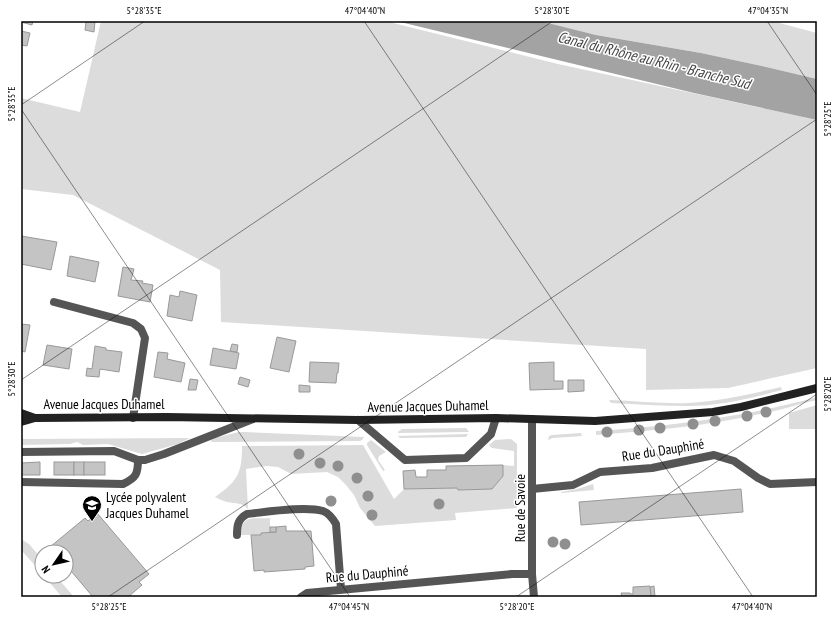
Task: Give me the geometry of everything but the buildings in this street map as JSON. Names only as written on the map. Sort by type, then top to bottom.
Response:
[{"type":"main road","name":"Avenue Jacques Duhamel","points":[[21,414],[36,418],[255,418],[358,420],[496,418],[595,421],[693,414],[740,407],[817,388]]},
{"type":"main road","name":"Avenue Jacques Duhamel","points":[[21,422],[36,418]]},
{"type":"street","points":[[54,302],[133,323],[142,329],[145,338],[133,418]]},
{"type":"street","points":[[21,452],[114,451],[138,460],[145,460],[255,418]]},
{"type":"street","points":[[358,420],[405,460],[466,458],[491,434],[496,418]]},
{"type":"street","name":"Rue de Savoie","points":[[532,419],[532,574],[534,597]]},
{"type":"street","name":"Rue du Dauphiné","points":[[532,489],[573,485],[600,472],[652,468],[714,455],[734,461],[758,478],[770,484],[817,482]]},
{"type":"street","points":[[21,482],[123,484],[133,480],[138,470],[138,460]]},
{"type":"street","points":[[237,535],[238,521],[248,514],[305,510],[324,511],[333,518],[336,524],[342,590]]},
{"type":"street","name":"Rue du Dauphiné","points":[[301,597],[307,593],[512,574],[532,574]]},
{"type":"shaded area","points":[[101,21],[385,21],[558,64],[817,120],[817,368],[728,388],[646,390],[646,349],[221,322],[220,270],[73,195],[21,189],[21,98],[80,112]]},
{"type":"shaded area","points":[[540,21],[772,21],[817,33],[817,79],[701,53],[596,35]]},
{"type":"shaded area","points":[[781,387],[782,390],[748,399],[700,406],[611,403],[609,400],[689,403],[747,395]]},
{"type":"shaded area","points":[[817,397],[817,400],[727,421],[596,435],[596,431],[707,420],[762,410]]},
{"type":"shaded area","points":[[817,405],[817,429],[789,429],[789,413]]},
{"type":"shaded area","points":[[466,428],[469,432],[398,433],[402,429]]},
{"type":"shaded area","points":[[239,432],[364,437],[360,441],[210,441],[215,438]]},
{"type":"shaded area","points":[[581,433],[582,436],[553,438],[548,440],[549,436],[552,435]]},
{"type":"shaded area","points":[[468,434],[466,437],[400,438],[398,436]]},
{"type":"shaded area","points":[[190,438],[178,444],[142,454],[108,444],[83,445],[77,442],[70,444],[21,445],[21,439]]},
{"type":"shaded area","points":[[511,439],[517,444],[517,508],[455,513],[456,520],[375,526],[360,508],[354,495],[338,477],[327,472],[291,474],[278,467],[267,466],[246,469],[248,509],[241,504],[222,501],[215,497],[229,486],[237,476],[240,470],[242,446],[363,445],[394,499],[404,489],[492,489],[503,476],[503,465],[514,466],[514,451],[492,448],[489,445],[495,440]]},
{"type":"shaded area","points":[[371,440],[386,452],[379,456],[378,460],[385,470],[383,471],[367,445],[367,443]]},
{"type":"shaded area","points":[[593,484],[594,490],[561,493],[561,492]]},
{"type":"shaded area","points":[[270,518],[270,532],[262,533],[261,535],[240,535],[243,524],[249,519]]},
{"type":"shaded area","points":[[21,539],[29,544],[34,550],[34,564],[21,550]]},
{"type":"shaded area","points":[[51,584],[63,584],[74,597],[62,597]]},
{"type":"water","name":"Canal du Rhône au Rhin - Branche Sud","points":[[396,21],[540,21],[596,35],[701,53],[762,66],[817,79],[817,120],[694,93]]},
{"type":"place","name":"Lycée polyvalent Jacques Duhamel","points":[[92,522]]}]
